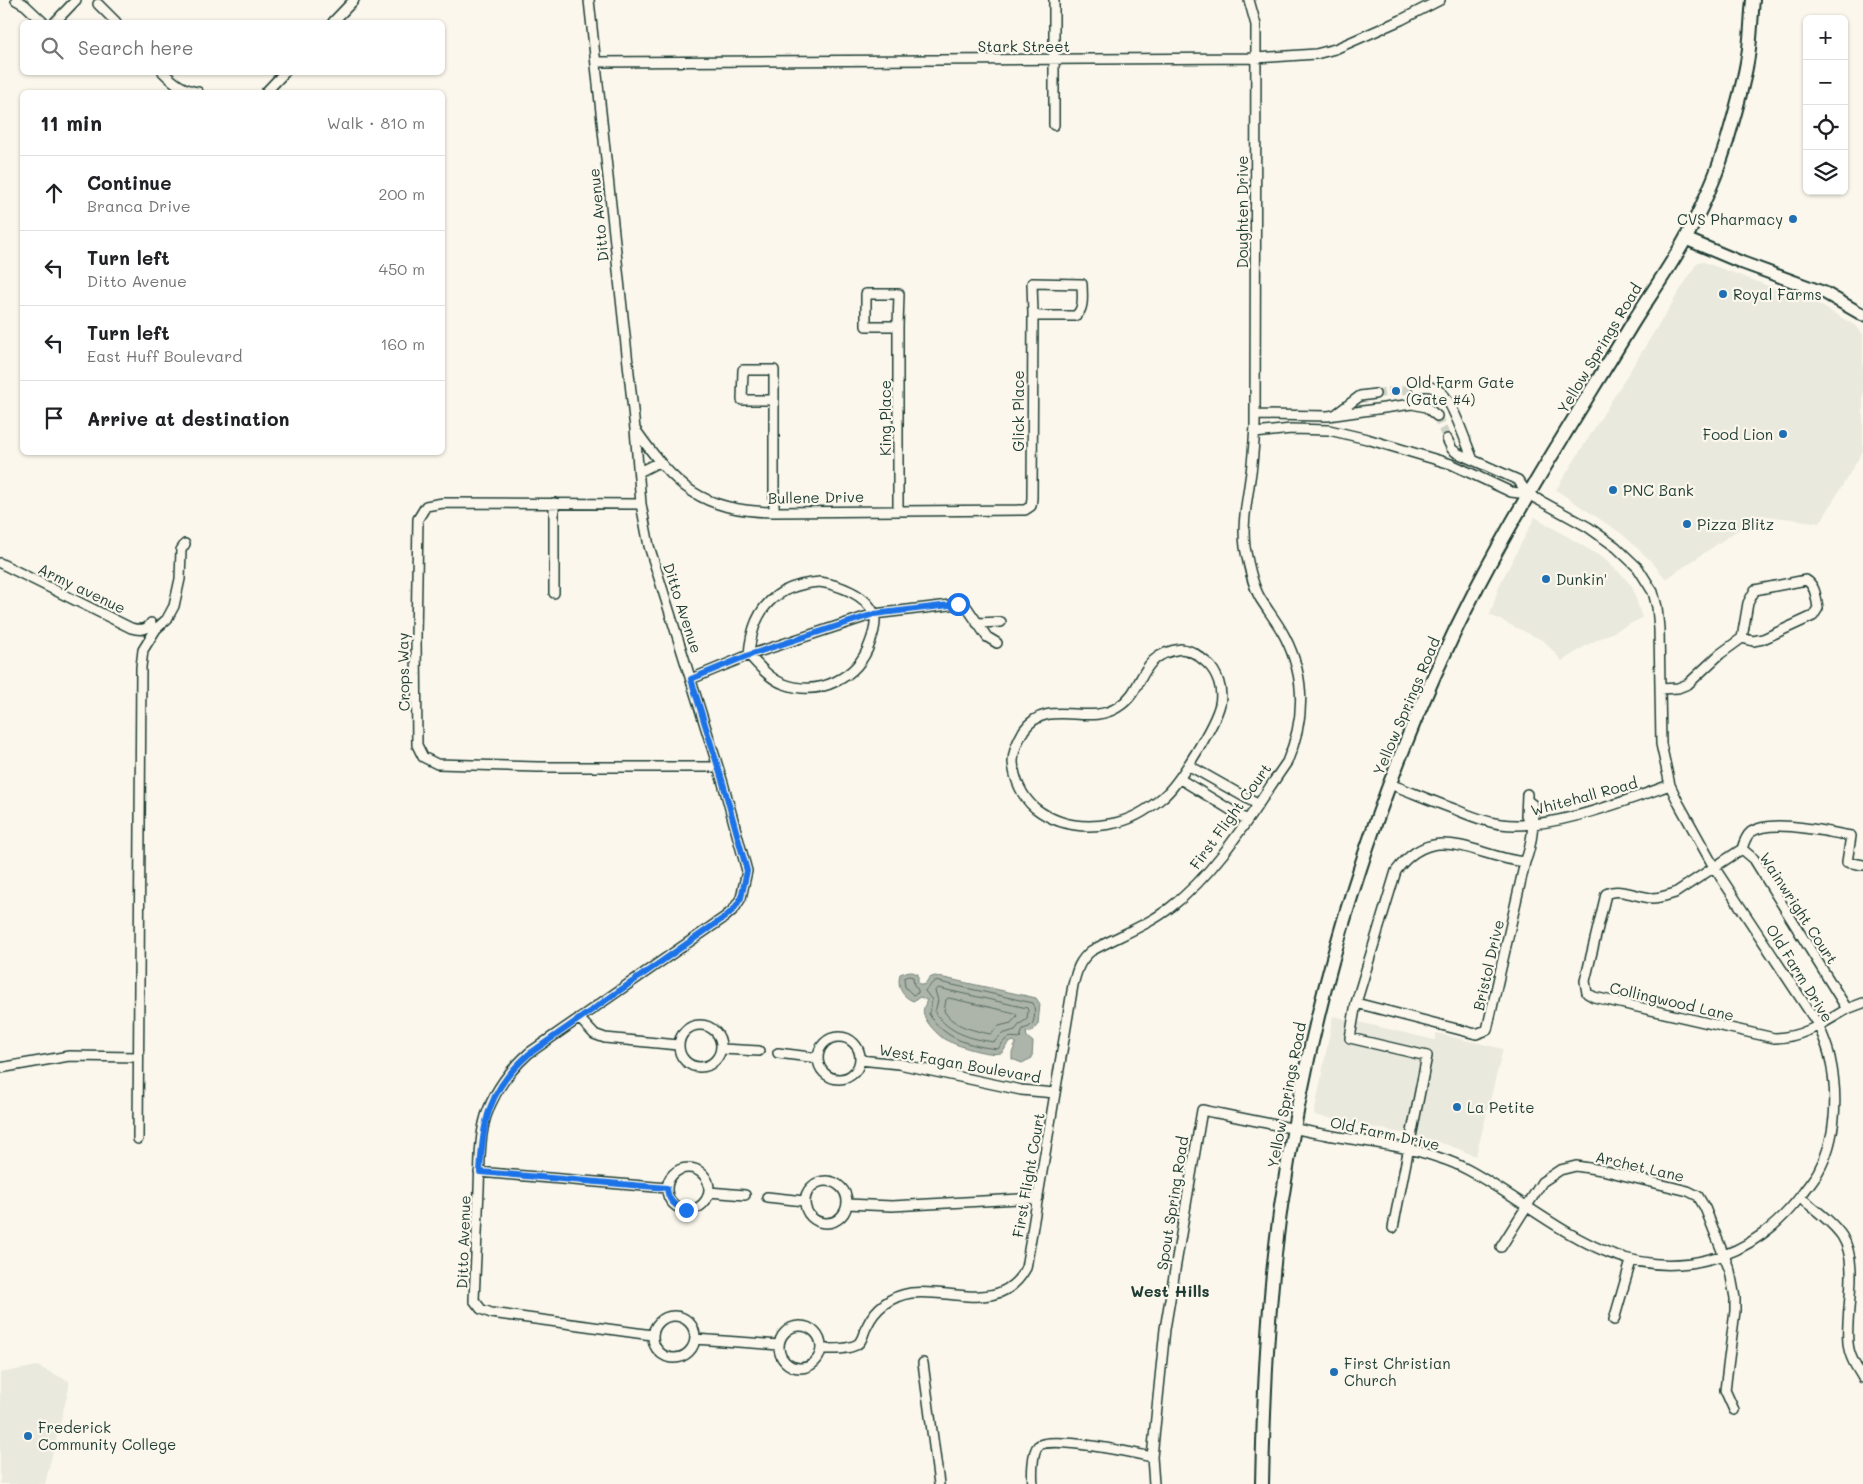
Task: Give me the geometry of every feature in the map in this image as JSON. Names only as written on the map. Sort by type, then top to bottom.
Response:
[{"type":"main road","name":"Yellow Springs Road","points":[[1262,1484],[1264,1392],[1280,1211],[1294,1129],[1316,1026],[1334,954],[1360,870],[1390,784],[1430,687],[1467,607],[1528,494],[1686,239],[1716,175],[1737,107],[1748,59],[1753,0]]},
{"type":"street","points":[[16,0],[25,5],[41,20]]},
{"type":"street","points":[[57,20],[76,0]]},
{"type":"street","points":[[335,20],[354,0]]},
{"type":"street","name":"Ditto Avenue","points":[[589,0],[635,428],[641,504],[648,546],[718,767],[747,871],[741,898],[734,909],[725,917],[529,1054],[517,1064],[503,1082],[486,1115],[483,1129],[474,1300],[478,1306],[491,1313],[652,1335]]},
{"type":"street","points":[[1054,0],[1054,125]]},
{"type":"street","name":"Doughten Drive","points":[[1248,0],[1256,25],[1255,429]]},
{"type":"street","name":"Stark Street","points":[[596,62],[1256,58],[1316,54],[1335,49],[1401,20],[1440,0]]},
{"type":"street","points":[[98,4],[114,20]]},
{"type":"street","points":[[166,75],[177,85],[187,90]]},
{"type":"street","points":[[268,90],[283,75]]},
{"type":"street","points":[[1686,239],[1743,263],[1825,293],[1863,315]]},
{"type":"street","name":"Glick Place","points":[[1029,508],[1032,498],[1032,283],[1082,284],[1081,310],[1075,316],[1038,316],[1033,313]]},
{"type":"street","name":"King Place","points":[[898,326],[866,326],[866,294],[899,294],[898,510]]},
{"type":"street","points":[[774,400],[742,400],[743,370],[774,370],[774,400],[774,512]]},
{"type":"street","points":[[1417,388],[1431,387],[1442,393],[1449,403],[1473,460]]},
{"type":"street","points":[[1336,415],[1360,396],[1375,394]]},
{"type":"street","points":[[1255,415],[1300,417],[1336,415],[1412,404],[1426,407],[1438,416]]},
{"type":"street","name":"Bullene Drive","points":[[635,428],[659,462],[681,484],[703,498],[750,512],[1025,510],[1029,508]]},
{"type":"street","points":[[1255,429],[1329,430],[1367,439],[1451,464],[1511,492],[1528,494]]},
{"type":"street","name":"First Flight Court","points":[[822,1349],[854,1346],[859,1343],[873,1315],[891,1299],[912,1293],[984,1297],[1013,1286],[1021,1277],[1026,1268],[1073,985],[1078,965],[1091,951],[1136,929],[1171,907],[1204,877],[1247,820],[1287,762],[1299,727],[1302,695],[1294,658],[1285,636],[1259,596],[1253,580],[1246,548],[1244,520],[1255,429]]},
{"type":"street","points":[[1447,439],[1452,449],[1457,453],[1518,480],[1528,494]]},
{"type":"street","points":[[639,472],[659,462]]},
{"type":"street","name":"Old Farm Drive","points":[[1294,1129],[1408,1149],[1440,1158],[1477,1174],[1588,1244],[1610,1254],[1642,1264],[1680,1264],[1724,1256],[1754,1240],[1769,1229],[1800,1196],[1818,1172],[1826,1153],[1834,1119],[1835,1098],[1830,1056],[1819,1026],[1714,867],[1670,785],[1661,744],[1659,628],[1653,592],[1638,568],[1616,547],[1588,527],[1528,494]]},
{"type":"street","name":"Crops Way","points":[[641,504],[443,503],[426,506],[418,519],[417,745],[420,752],[430,761],[446,764],[538,767],[718,767]]},
{"type":"street","points":[[554,503],[554,593]]},
{"type":"street","points":[[138,1139],[141,667],[143,650],[156,630],[167,619],[174,606],[180,579],[181,550],[185,544]]},
{"type":"street","name":"Army avenue","points":[[0,563],[131,628],[138,630],[146,628],[151,623]]},
{"type":"street","points":[[1660,689],[1678,688],[1688,684],[1720,654],[1742,638],[1748,603],[1755,590],[1806,580],[1811,583],[1818,608],[1813,616],[1763,639],[1753,641],[1742,638]]},
{"type":"street","points":[[820,582],[838,585],[867,604],[874,614],[875,626],[873,637],[866,654],[856,668],[842,679],[825,686],[808,689],[782,684],[762,670],[749,655],[750,637],[762,610],[772,599],[787,589],[804,583],[820,582]]},
{"type":"street","points":[[691,679],[749,655],[874,614],[958,604],[966,606],[987,638],[997,643]]},
{"type":"street","points":[[977,623],[1002,622]]},
{"type":"street","points":[[1188,649],[1210,666],[1221,688],[1220,704],[1213,721],[1180,779],[1164,797],[1144,811],[1119,823],[1094,827],[1073,825],[1047,817],[1029,803],[1018,785],[1014,770],[1013,753],[1019,738],[1029,724],[1040,716],[1051,712],[1084,716],[1102,714],[1119,707],[1128,697],[1150,662],[1172,650],[1188,649]]},
{"type":"street","points":[[1188,765],[1257,804]]},
{"type":"street","points":[[1180,779],[1247,820]]},
{"type":"street","name":"Whitehall Road","points":[[1390,784],[1480,819],[1500,824],[1531,824],[1580,814],[1670,785]]},
{"type":"street","name":"Bristol Drive","points":[[1356,1003],[1476,1034],[1487,1030],[1525,862],[1531,847],[1533,815],[1532,805],[1528,797]]},
{"type":"street","name":"Wainwright Court","points":[[1714,867],[1742,849],[1747,836],[1752,831],[1762,828],[1793,827],[1851,836],[1848,862],[1863,865]]},
{"type":"street","points":[[1393,1228],[1426,1056],[1350,1038],[1356,1003],[1396,872],[1404,861],[1420,849],[1443,843],[1467,847],[1498,857],[1525,862]]},
{"type":"street","name":"Wainwright Court","points":[[1742,849],[1754,859],[1847,1010]]},
{"type":"street","name":"Collingwood Lane","points":[[1714,867],[1675,892],[1664,896],[1652,898],[1613,891],[1606,894],[1585,981],[1588,993],[1594,997],[1774,1038],[1792,1036],[1819,1026]]},
{"type":"street","points":[[1819,1026],[1863,1003]]},
{"type":"street","points":[[579,1018],[594,1034],[605,1038],[678,1045]]},
{"type":"street","points":[[702,1024],[713,1028],[717,1033],[720,1037],[722,1049],[718,1059],[709,1066],[698,1068],[688,1064],[680,1056],[678,1045],[682,1034],[691,1026],[702,1024]]},
{"type":"street","points":[[840,1037],[848,1039],[855,1044],[860,1060],[856,1070],[848,1077],[838,1079],[828,1076],[820,1068],[818,1058],[824,1043],[832,1038],[840,1037]]},
{"type":"street","points":[[722,1049],[759,1051]]},
{"type":"street","points":[[778,1053],[818,1058]]},
{"type":"street","points":[[0,1068],[69,1056],[138,1057]]},
{"type":"street","name":"West Fagan Boulevard","points":[[860,1060],[899,1064],[1021,1090],[1055,1093]]},
{"type":"street","name":"Spout Spring Road","points":[[1154,1484],[1152,1457],[1165,1329],[1202,1110],[1294,1129]]},
{"type":"street","name":"Archet Lane","points":[[1501,1248],[1542,1182],[1560,1170],[1576,1166],[1602,1170],[1688,1191],[1698,1196],[1705,1208],[1730,1271],[1735,1298],[1736,1311],[1725,1390],[1734,1410]]},
{"type":"street","points":[[694,1168],[706,1178],[709,1184],[709,1192],[701,1206],[686,1210],[678,1208],[672,1203],[668,1196],[667,1188],[672,1174],[679,1170],[694,1168]]},
{"type":"street","points":[[480,1172],[667,1188]]},
{"type":"street","points":[[828,1180],[843,1188],[847,1196],[847,1204],[843,1215],[835,1221],[824,1223],[814,1220],[806,1211],[804,1201],[806,1192],[812,1186],[828,1180]]},
{"type":"street","points":[[709,1192],[744,1195]]},
{"type":"street","points":[[1800,1196],[1834,1227],[1843,1238],[1847,1248],[1851,1266],[1848,1344],[1855,1366],[1863,1378]]},
{"type":"street","points":[[768,1197],[804,1201]]},
{"type":"street","points":[[847,1204],[892,1206],[1038,1198]]},
{"type":"street","points":[[1614,1320],[1632,1261]]},
{"type":"street","points":[[668,1316],[676,1316],[684,1318],[691,1323],[695,1339],[693,1347],[688,1354],[680,1358],[672,1358],[664,1356],[657,1350],[653,1343],[652,1335],[660,1320],[668,1316]]},
{"type":"street","points":[[794,1326],[802,1326],[810,1328],[817,1333],[822,1349],[814,1364],[806,1368],[798,1368],[790,1366],[784,1360],[780,1353],[779,1345],[781,1337],[787,1330],[794,1326]]},
{"type":"street","points":[[695,1339],[779,1345]]},
{"type":"street","points":[[923,1363],[939,1484]]},
{"type":"street","points":[[1032,1484],[1034,1452],[1037,1446],[1045,1442],[1076,1444],[1152,1457]]},
{"type":"shaded area","points":[[1701,261],[1820,305],[1856,326],[1863,334],[1863,451],[1820,523],[1760,515],[1666,579],[1651,561],[1622,534],[1556,490],[1697,263]]},
{"type":"shaded area","points":[[1535,517],[1603,558],[1622,575],[1632,586],[1642,618],[1587,645],[1562,661],[1544,641],[1490,615],[1499,586]]},
{"type":"shaded area","points":[[1333,1016],[1435,1040],[1436,1033],[1503,1049],[1476,1156],[1425,1138],[1314,1115]]},
{"type":"shaded area","name":"Frederick Community College","points":[[37,1366],[69,1381],[69,1388],[45,1484],[0,1484],[0,1373]]},
{"type":"water","points":[[909,971],[918,974],[918,983],[922,985],[929,978],[935,976],[1036,998],[1040,1004],[1038,1024],[1032,1032],[1026,1032],[1027,1037],[1033,1042],[1032,1058],[1022,1063],[1012,1059],[1016,1043],[1014,1041],[1008,1043],[1003,1052],[991,1053],[965,1047],[944,1039],[932,1028],[925,1018],[923,1011],[927,1000],[920,997],[913,1001],[905,996],[901,990],[899,983],[900,974]]},
{"type":"tunnel","points":[[1375,394],[1417,388]]},
{"type":"tunnel","points":[[1437,416],[1447,439]]},
{"type":"place","name":"CVS Pharmacy","points":[[1793,219]]},
{"type":"place","name":"Royal Farms","points":[[1723,294]]},
{"type":"place","name":"Old Farm Gate (Gate #4)","points":[[1396,391]]},
{"type":"place","name":"Food Lion","points":[[1783,434]]},
{"type":"place","name":"PNC Bank","points":[[1613,490]]},
{"type":"place","name":"Pizza Blitz","points":[[1687,524]]},
{"type":"place","name":"Dunkin'","points":[[1546,579]]},
{"type":"place","name":"La Petite","points":[[1457,1107]]},
{"type":"place","name":"First Christian Church","points":[[1334,1372]]},
{"type":"place","name":"Frederick Community College","points":[[28,1436]]},
{"type":"district","name":"West Hills","points":[[1170,1290]]},
{"type":"route","points":[[686,1210],[678,1208],[672,1203],[668,1196],[667,1188],[480,1172],[483,1129],[486,1115],[503,1082],[517,1064],[579,1018],[725,917],[734,909],[741,898],[745,887],[747,871],[723,783],[691,679],[749,655],[874,614],[958,604]]}]
